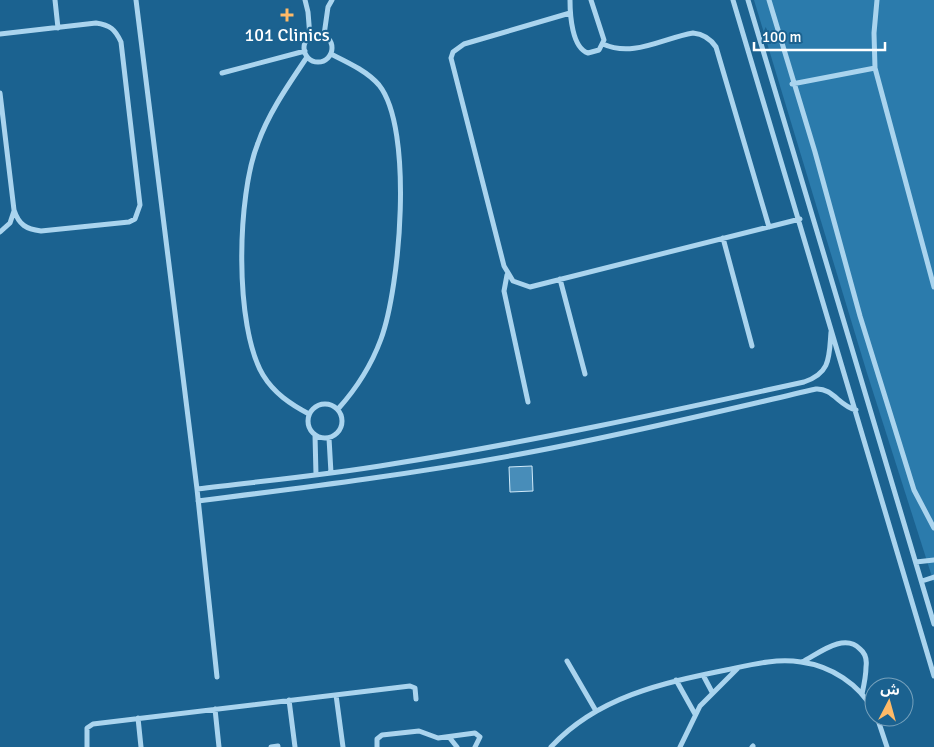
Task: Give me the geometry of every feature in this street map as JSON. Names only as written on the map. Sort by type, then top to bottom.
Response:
[{"type":"street","points":[[55,0],[58,28]]},
{"type":"street","points":[[136,0],[197,489],[217,677]]},
{"type":"street","points":[[305,0],[310,37]]},
{"type":"street","points":[[324,36],[328,7],[332,0]]},
{"type":"street","points":[[570,0],[570,13],[578,44],[588,54],[596,52],[603,44],[603,36],[591,0]]},
{"type":"street","points":[[733,0],[800,219],[934,676]]},
{"type":"street","points":[[748,0],[934,624]]},
{"type":"street","points":[[769,0],[792,84],[815,152],[860,316],[914,490],[934,528]]},
{"type":"street","points":[[877,0],[874,33],[875,68],[934,286]]},
{"type":"street","points":[[528,402],[504,291],[507,275],[451,58],[453,52],[464,44],[570,13]]},
{"type":"street","points":[[0,34],[96,23],[107,25],[116,32],[119,37],[139,212],[129,222],[41,231],[28,229],[18,222],[14,210],[0,93]]},
{"type":"street","points":[[603,44],[619,49],[632,49],[692,33],[700,33],[712,41],[716,47],[770,227]]},
{"type":"street","points":[[317,34],[324,36],[330,40],[332,46],[331,54],[327,60],[313,61],[307,57],[305,51],[306,41],[317,34]]},
{"type":"street","points":[[222,73],[305,51]]},
{"type":"street","points":[[331,54],[365,73],[378,84],[384,94],[394,119],[400,175],[397,267],[389,314],[374,357],[352,393],[338,409]]},
{"type":"street","points":[[307,57],[265,125],[255,151],[244,217],[243,280],[246,327],[263,374],[283,398],[309,414]]},
{"type":"street","points":[[792,84],[875,68]]},
{"type":"street","points":[[0,232],[10,223],[14,210]]},
{"type":"street","points":[[507,275],[521,286],[530,287],[800,219]]},
{"type":"street","points":[[723,238],[752,346]]},
{"type":"street","points":[[560,279],[585,374]]},
{"type":"street","points":[[197,489],[316,475],[455,453],[605,425],[815,378],[824,369],[829,360],[832,327]]},
{"type":"street","points":[[198,501],[336,484],[530,452],[679,422],[816,389],[831,392],[843,405],[856,410]]},
{"type":"street","points":[[329,438],[315,435],[309,428],[309,414],[314,407],[322,404],[338,409],[342,419],[340,428],[329,438],[330,473]]},
{"type":"street","points":[[315,435],[316,475]]},
{"type":"street","points":[[455,453],[457,464]]},
{"type":"street","points":[[916,562],[934,560]]},
{"type":"street","points":[[922,581],[934,578]]},
{"type":"street","points":[[802,662],[840,642],[850,643],[859,648],[865,656],[867,666],[862,694]]},
{"type":"street","points":[[551,747],[564,734],[596,711],[627,696],[676,680],[776,661],[802,662],[833,672],[847,680],[864,697]]},
{"type":"street","points":[[567,662],[596,711]]},
{"type":"street","points":[[680,747],[695,714],[712,692],[738,668]]},
{"type":"street","points":[[703,675],[712,692]]},
{"type":"street","points":[[676,680],[695,714]]},
{"type":"street","points":[[87,747],[86,733],[89,726],[138,718],[412,686],[415,688],[416,698]]},
{"type":"street","points":[[336,695],[343,747]]},
{"type":"street","points":[[289,700],[295,747]]},
{"type":"street","points":[[215,709],[219,747]]},
{"type":"street","points":[[138,718],[141,747]]},
{"type":"street","points":[[880,727],[887,747]]},
{"type":"street","points":[[377,747],[378,739],[382,735],[419,731],[434,738],[476,732],[480,737],[475,747]]},
{"type":"street","points":[[449,736],[457,747]]},
{"type":"street","points":[[271,747],[278,746]]},
{"type":"shaded area","points":[[754,0],[934,0],[934,583],[867,373]]},
{"type":"building","points":[[532,466],[533,491],[510,492],[509,467]]},
{"type":"place","name":"101 Clinics","points":[[287,15]]}]
